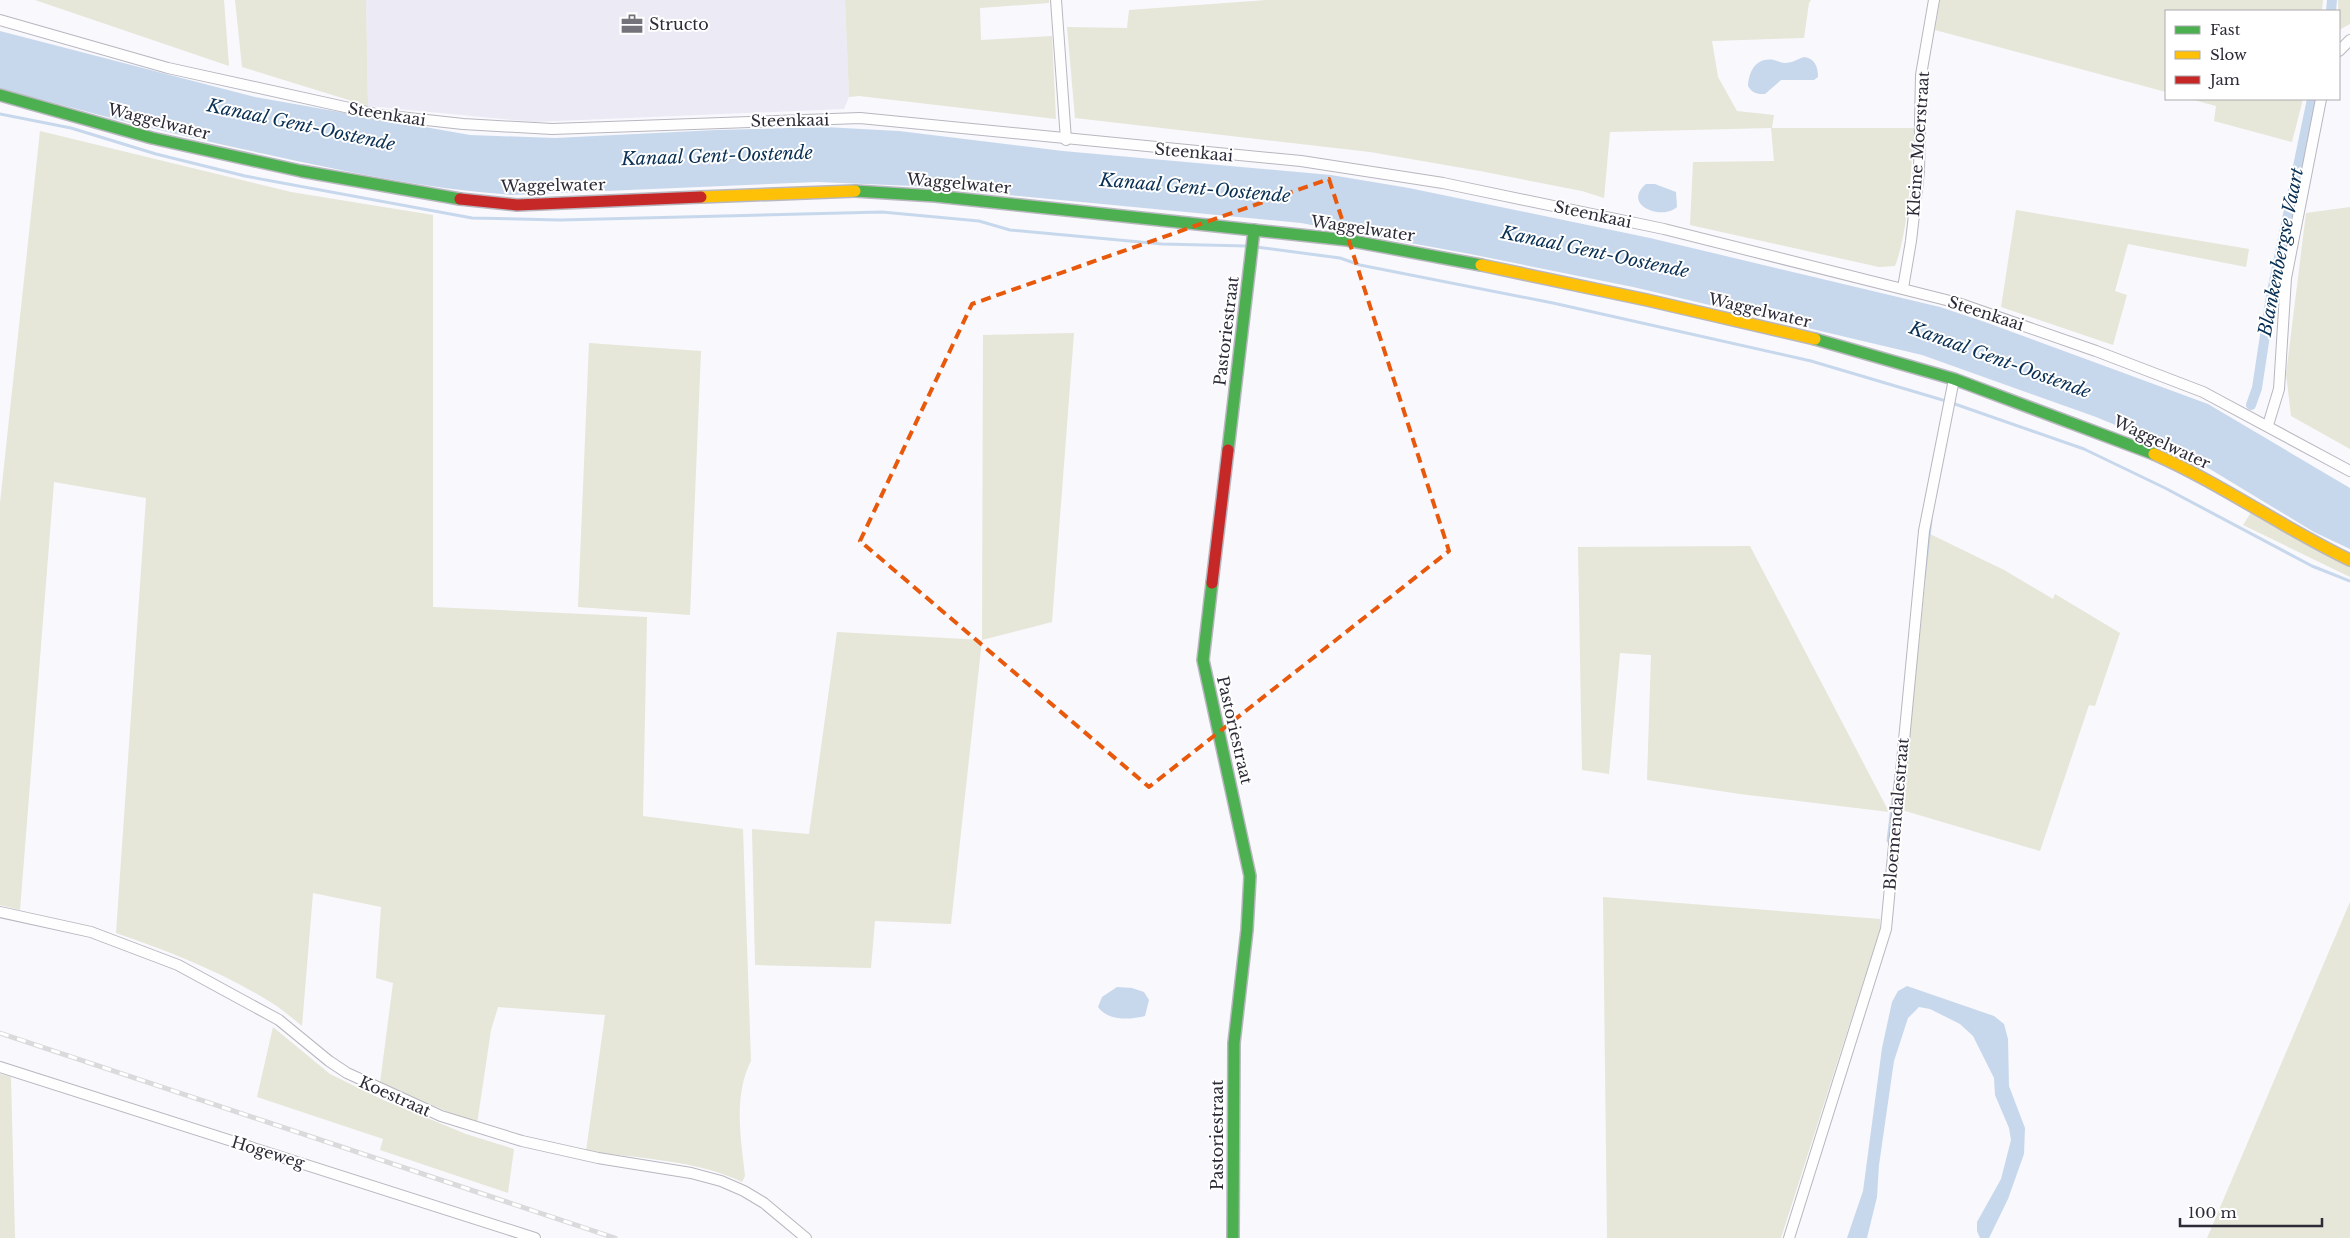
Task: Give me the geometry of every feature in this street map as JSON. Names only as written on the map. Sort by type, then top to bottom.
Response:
[{"type":"street","points":[[1056,0],[1066,140]]},
{"type":"street","name":"Kleine Moerstraat","points":[[1903,288],[1911,241],[1919,170],[1922,74],[1934,0]]},
{"type":"street","name":"Steenkaai","points":[[0,20],[168,68],[381,116],[463,124],[552,129],[860,118],[1066,140],[1301,161],[1443,183],[1664,229],[1903,288],[2003,318],[2144,369],[2219,399],[2350,471]]},
{"type":"street","points":[[2340,50],[2350,40]]},
{"type":"street","name":"Waggelwater","points":[[0,95],[161,140],[302,170],[466,200],[517,204],[854,191],[935,196],[1253,241],[1346,240],[1448,258],[1647,300],[1839,346],[1954,379],[2132,444],[2188,470],[2317,544],[2350,560]]},
{"type":"street","points":[[2268,425],[2279,389],[2286,278],[2321,100]]},
{"type":"street","name":"Pastoriestraat","points":[[1233,1238],[1234,1043],[1248,930],[1250,876],[1203,660],[1253,241]]},
{"type":"street","name":"Bloemendalestraat","points":[[1789,1238],[1886,929],[1924,531],[1954,379]]},
{"type":"street","name":"Koestraat","points":[[0,912],[91,932],[178,965],[279,1020],[347,1073],[441,1116],[522,1141],[598,1158],[691,1173],[721,1181],[744,1191],[764,1203],[806,1238]]},
{"type":"street","name":"Hogeweg","points":[[0,1067],[535,1238]]},
{"type":"highlighted area","points":[[1329,179],[1449,551],[1149,787],[860,541],[972,304]]},
{"type":"shaded area","points":[[35,0],[224,0],[229,66]]},
{"type":"shaded area","points":[[235,0],[366,0],[368,106],[242,67]]},
{"type":"shaded area","points":[[366,0],[845,0],[849,97],[844,109],[534,122],[368,106]]},
{"type":"shaded area","points":[[845,0],[1049,0],[1049,3],[980,8],[981,40],[1052,36],[1056,119],[859,96],[849,97]]},
{"type":"shaded area","points":[[1267,0],[1811,0],[1804,38],[1712,41],[1718,77],[1737,111],[1774,115],[1772,128],[1914,128],[1906,217],[1900,251],[1895,266],[1879,267],[1690,225],[1693,162],[1774,161],[1771,128],[1610,132],[1604,198],[1582,191],[1370,152],[1075,118],[1067,27],[1127,28],[1129,10]]},
{"type":"shaded area","points":[[1940,0],[2323,0],[2322,10],[2165,10],[2165,92],[1935,30]]},
{"type":"shaded area","points":[[2338,0],[2350,0],[2350,24],[2340,29],[2340,10],[2338,10]]},
{"type":"shaded area","points":[[2194,100],[2303,100],[2292,142],[2214,121],[2216,106]]},
{"type":"shaded area","points":[[40,131],[291,192],[433,215],[433,607],[647,617],[643,816],[743,829],[751,1061],[745,1074],[740,1103],[740,1133],[745,1176],[742,1182],[686,1164],[586,1151],[605,1015],[498,1007],[491,1030],[477,1124],[380,1083],[393,983],[376,978],[381,907],[313,893],[302,1026],[276,1005],[216,972],[116,933],[146,498],[54,482],[20,910],[0,905],[0,503]]},
{"type":"shaded area","points":[[2350,207],[2350,449],[2291,416],[2286,374],[2306,213]]},
{"type":"shaded area","points":[[2016,210],[2249,249],[2246,267],[2128,244],[2115,291],[2127,295],[2113,345],[2001,307]]},
{"type":"shaded area","points":[[1074,333],[1052,622],[982,640],[983,335]]},
{"type":"shaded area","points":[[589,343],[701,351],[690,615],[578,607]]},
{"type":"shaded area","points":[[2252,511],[2350,565],[2350,577],[2243,525]]},
{"type":"shaded area","points":[[1930,534],[2004,570],[2053,599],[2055,594],[2120,633],[2095,706],[2089,705],[2040,851],[1902,810]]},
{"type":"shaded area","points":[[1750,546],[1889,812],[1740,794],[1647,780],[1651,655],[1620,653],[1609,774],[1582,770],[1578,547]]},
{"type":"shaded area","points":[[837,632],[982,640],[951,924],[875,921],[871,968],[755,965],[752,829],[809,834]]},
{"type":"shaded area","points":[[1603,897],[1880,919],[1880,929],[1781,1238],[1607,1238]]},
{"type":"shaded area","points":[[2350,902],[2350,1238],[2207,1238]]},
{"type":"shaded area","points":[[273,1027],[330,1074],[381,1099],[466,1134],[514,1149],[508,1193],[380,1150],[383,1139],[257,1097]]},
{"type":"shaded area","points":[[0,1074],[11,1077],[15,1238],[0,1238]]},
{"type":"water","name":"Kanaal Gent-Oostende","points":[[0,31],[255,97],[470,135],[555,138],[824,127],[899,131],[1063,151],[1331,175],[1409,188],[1650,238],[1940,307],[2208,404],[2350,488],[2350,549],[2314,532],[2185,454],[2096,417],[1922,355],[1633,287],[1470,254],[1301,223],[913,186],[817,182],[512,195],[450,189],[326,167],[198,139],[0,88]]},
{"type":"water","points":[[1804,57],[1811,59],[1816,67],[1818,77],[1814,80],[1781,80],[1765,94],[1755,93],[1748,86],[1752,70],[1758,63],[1774,60],[1788,63]]},
{"type":"water","points":[[1646,184],[1655,184],[1676,192],[1677,207],[1670,211],[1662,212],[1646,209],[1638,198]]},
{"type":"water","points":[[1907,986],[1994,1016],[2004,1024],[2008,1039],[2009,1086],[2025,1128],[2024,1154],[2008,1199],[1989,1238],[1980,1238],[1977,1231],[1977,1222],[2001,1179],[2011,1140],[2009,1128],[1995,1095],[1994,1078],[1973,1036],[1960,1024],[1930,1009],[1919,1007],[1908,1018],[1894,1061],[1879,1165],[1877,1197],[1867,1238],[1847,1238],[1863,1191],[1882,1048],[1892,1002],[1898,991]]},
{"type":"water","points":[[1117,987],[1132,988],[1144,992],[1149,1000],[1145,1016],[1120,1018],[1102,1012],[1098,1007],[1102,997]]},
{"type":"waterway","name":"Blankenbergse Vaart","points":[[2331,10],[2332,0]]},
{"type":"waterway","name":"Blankenbergse Vaart","points":[[2251,405],[2257,388],[2271,296],[2312,100]]},
{"type":"waterway","points":[[0,114],[71,128],[156,154],[245,176],[472,218],[560,220],[882,212],[979,221],[1010,230],[1162,244],[1247,246]]},
{"type":"waterway","points":[[1256,247],[1340,258],[1360,265],[1553,303],[1811,361],[1946,401]]},
{"type":"waterway","points":[[1952,403],[2084,449],[2165,488],[2312,566],[2350,581]]},
{"type":"waterway","points":[[1924,579],[1931,520]]},
{"type":"waterway","points":[[1888,841],[1896,774]]},
{"type":"railway","points":[[0,1033],[615,1238]]},
{"type":"traffic: fast","points":[[0,95],[152,138],[301,171],[460,199]]},
{"type":"traffic: fast","points":[[855,191],[935,196],[1347,240],[1481,265]]},
{"type":"traffic: fast","points":[[1228,450],[1254,230]]},
{"type":"traffic: fast","points":[[1815,339],[1954,379],[2154,454]]},
{"type":"traffic: fast","points":[[1212,583],[1203,660],[1250,876],[1247,930],[1234,1043],[1233,1238]]},
{"type":"traffic: slow","points":[[701,197],[855,191]]},
{"type":"traffic: slow","points":[[1481,265],[1647,300],[1815,339]]},
{"type":"traffic: slow","points":[[2154,454],[2204,479],[2350,560]]},
{"type":"traffic: jam","points":[[460,199],[517,205],[701,197]]},
{"type":"traffic: jam","points":[[1212,583],[1228,450]]},
{"type":"place","name":"Structo","points":[[632,24]]}]
